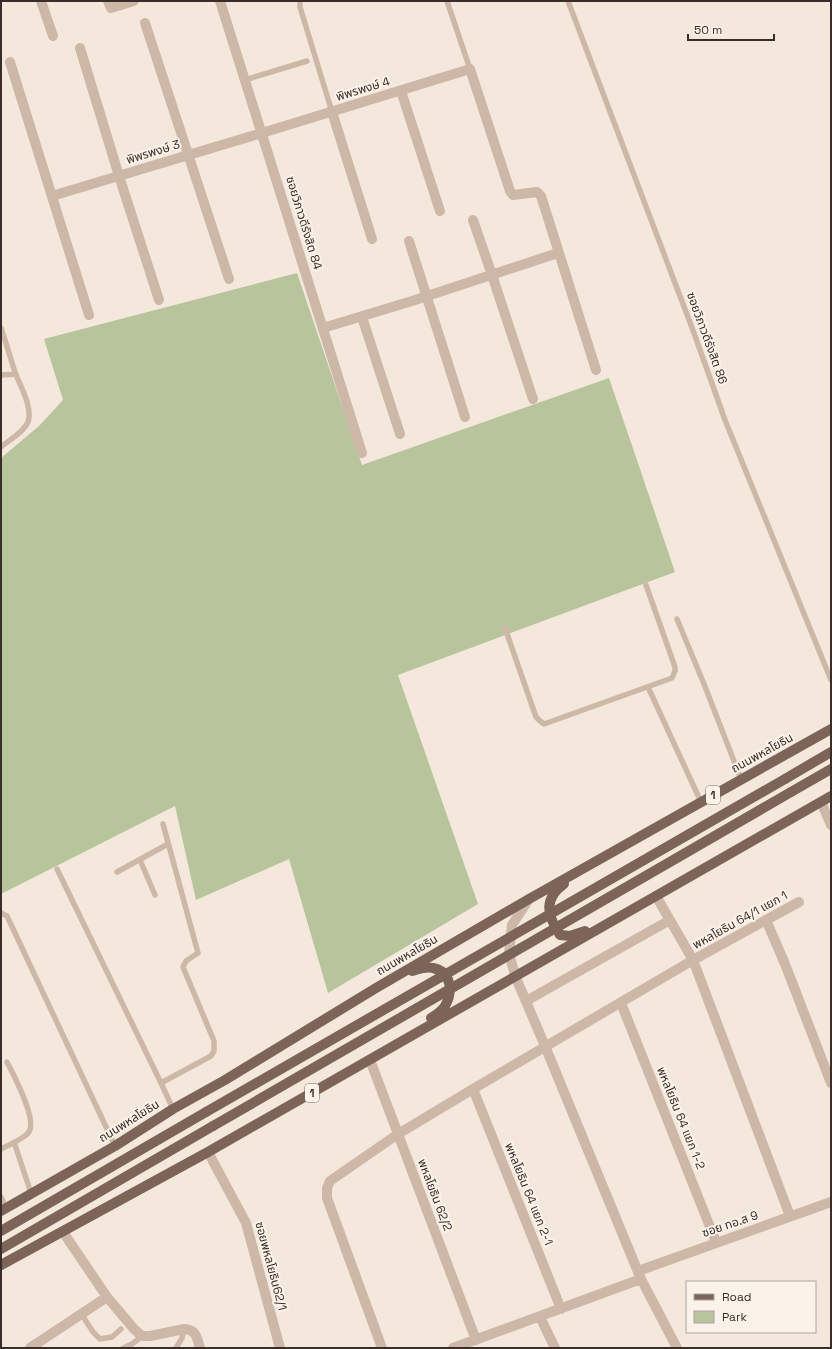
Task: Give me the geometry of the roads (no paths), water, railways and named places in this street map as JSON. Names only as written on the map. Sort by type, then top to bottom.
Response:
[{"type":"main road","name":"ถนนพหลโยธิน","points":[[3,1209],[115,1146],[173,1109],[225,1080],[376,988],[529,899],[831,729]]},
{"type":"main road","points":[[1,1230],[831,752]]},
{"type":"main road","points":[[1,1249],[831,769]]},
{"type":"main road","name":"1","points":[[1,1265],[208,1152],[406,1038],[515,978],[620,916],[831,796]]},
{"type":"main road","points":[[595,862],[556,890],[549,906],[551,922],[560,935],[570,936],[620,916]]},
{"type":"main road","points":[[376,988],[413,971],[424,968],[433,968],[442,971],[448,978],[450,992],[445,1006],[406,1038]]},
{"type":"street","points":[[41,1],[53,36]]},
{"type":"street","points":[[108,1],[111,8],[134,1]]},
{"type":"street","name":"ซอยวิภาวดีรังสิต 84","points":[[220,1],[362,453]]},
{"type":"street","points":[[145,23],[229,279]]},
{"type":"street","points":[[80,48],[159,300]]},
{"type":"street","points":[[10,62],[89,315]]},
{"type":"street","points":[[470,69],[510,191],[513,195],[537,192],[541,196],[558,254],[596,370]]},
{"type":"street","name":"พิพรพงษ์ 4","points":[[262,133],[470,69]]},
{"type":"street","points":[[401,91],[440,211]]},
{"type":"street","points":[[332,112],[372,239]]},
{"type":"street","name":"พิพรพงษ์ 3","points":[[52,196],[262,133]]},
{"type":"street","points":[[473,220],[533,399]]},
{"type":"street","points":[[409,241],[465,417]]},
{"type":"street","points":[[323,328],[362,317],[558,254]]},
{"type":"street","points":[[362,317],[400,434]]},
{"type":"street","points":[[821,802],[831,825]]},
{"type":"street","points":[[656,896],[693,960],[790,1216]]},
{"type":"street","points":[[529,899],[512,925],[509,954],[515,978],[545,1046],[640,1275],[677,1348]]},
{"type":"street","name":"พหลโยธิน 64/1 แยก 1","points":[[382,1348],[327,1198],[326,1193],[330,1181],[398,1134],[545,1046],[693,960],[799,902]]},
{"type":"street","points":[[526,1001],[670,920]]},
{"type":"street","points":[[766,920],[785,964],[831,1083]]},
{"type":"street","name":"พหลโยธิน 64 แยก 1-2","points":[[621,1003],[716,1242]]},
{"type":"street","name":"พหลโยธิน 62/2","points":[[370,1060],[476,1340]]},
{"type":"street","name":"พหลโยธิน 64 แยก 2-1","points":[[473,1089],[561,1309]]},
{"type":"street","name":"ซอยพหลโยธิน62/1","points":[[208,1152],[246,1223],[280,1348]]},
{"type":"street","name":"ซอย ทอ.ส 9","points":[[453,1348],[561,1309],[716,1242],[831,1202]]},
{"type":"street","points":[[63,1232],[107,1297],[134,1329],[142,1336],[150,1336],[184,1328],[192,1331],[196,1335],[200,1348]]},
{"type":"street","points":[[30,1348],[82,1315],[107,1297]]},
{"type":"street","points":[[540,1317],[555,1348]]},
{"type":"lane","points":[[300,1],[300,7],[332,112]]},
{"type":"lane","points":[[447,1],[470,69]]},
{"type":"lane","name":"ซอยวิภาวดีรังสิต 86","points":[[568,1],[694,333],[725,420],[831,680]]},
{"type":"lane","points":[[245,80],[307,61]]},
{"type":"lane","points":[[1,328],[25,396],[29,416],[27,424],[24,428],[1,447]]},
{"type":"lane","points":[[1,375],[16,374]]},
{"type":"lane","points":[[505,628],[536,717],[544,724],[672,678],[675,667],[646,585]]},
{"type":"lane","points":[[677,619],[741,779]]},
{"type":"lane","points":[[648,687],[701,802]]},
{"type":"lane","points":[[160,1083],[211,1056],[214,1051],[214,1041],[183,967],[186,961],[198,953],[163,824]]},
{"type":"lane","points":[[116,872],[168,844]]},
{"type":"lane","points":[[140,860],[155,895]]},
{"type":"lane","points":[[57,869],[173,1109]]},
{"type":"lane","points":[[1,913],[8,916],[115,1146]]},
{"type":"lane","points":[[1,1148],[14,1142],[29,1132],[31,1127],[31,1120],[24,1099],[7,1062]]},
{"type":"lane","points":[[14,1142],[31,1193]]},
{"type":"lane","points":[[1,1197],[3,1209]]},
{"type":"lane","points":[[82,1315],[100,1340],[112,1337],[122,1329]]},
{"type":"lane","points":[[176,1348],[182,1338],[184,1328]]},
{"type":"lane","points":[[123,1348],[132,1344],[142,1336]]}]
